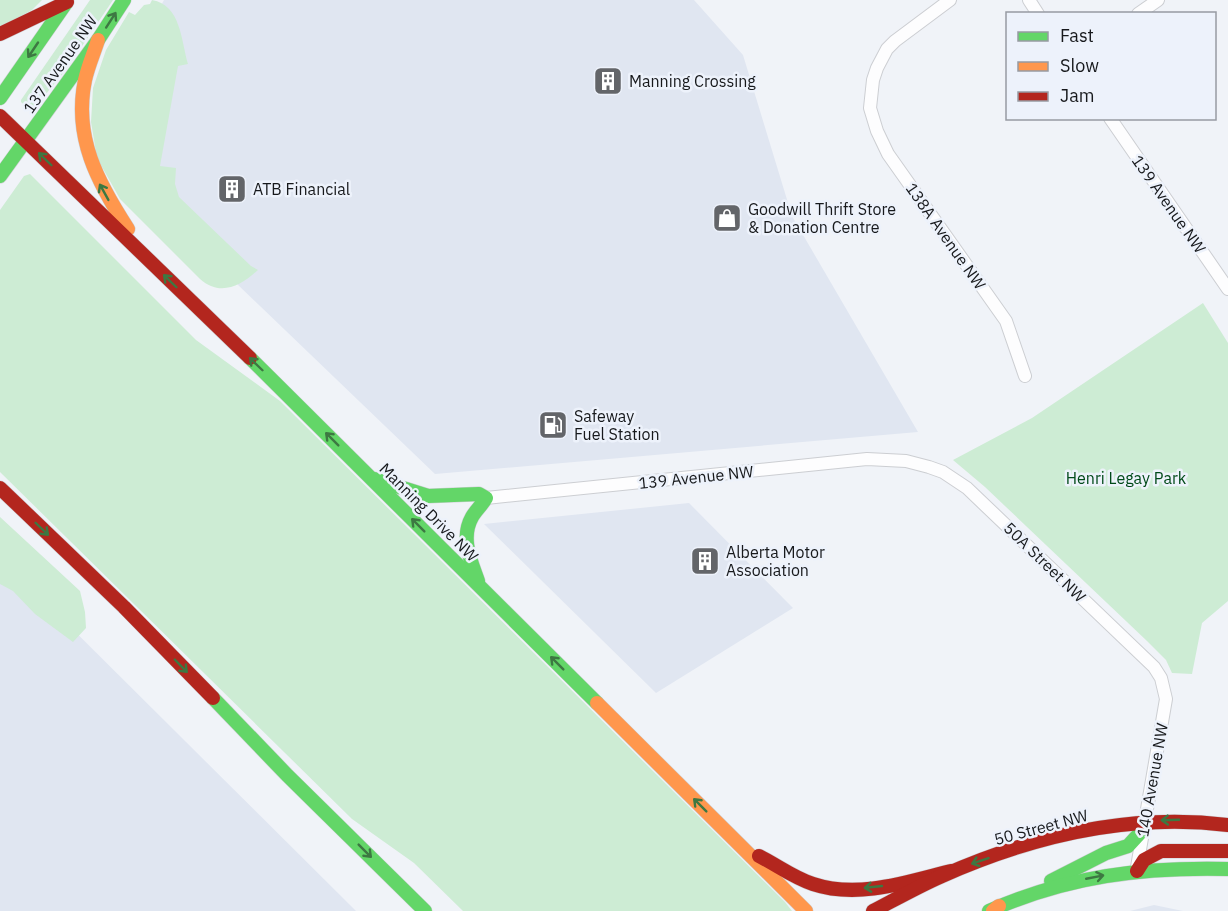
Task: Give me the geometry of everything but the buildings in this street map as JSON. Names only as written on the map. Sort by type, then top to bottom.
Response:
[{"type":"main road","name":"137 Avenue NW","points":[[0,176],[124,0]]},
{"type":"main road","name":"137 Avenue NW","points":[[0,98],[67,1]]},
{"type":"main road","points":[[0,34],[67,1]]},
{"type":"main road","points":[[98,40],[84,82],[83,132],[90,163],[106,196],[147,259]]},
{"type":"main road","name":"Manning Drive NW","points":[[0,116],[371,478],[806,911]]},
{"type":"main road","points":[[371,478],[428,496],[479,494],[486,498],[471,517],[465,541],[479,586]]},
{"type":"main road","points":[[0,488],[124,607],[287,775],[425,911]]},
{"type":"main road","name":"50 Street NW","points":[[873,911],[951,871],[1039,841],[1080,831],[1145,821],[1192,820],[1228,825]]},
{"type":"main road","points":[[998,907],[1106,853],[1128,846],[1139,834],[1145,821]]},
{"type":"main road","points":[[741,846],[814,884],[848,890],[885,886],[951,871]]},
{"type":"main road","points":[[1137,871],[1144,860],[1161,852],[1228,851]]},
{"type":"main road","points":[[998,907],[1067,884],[1137,871],[1190,868],[1228,869]]},
{"type":"street","name":"138A Avenue NW","points":[[950,0],[887,49],[877,68],[870,108],[888,153],[1006,321],[1025,376]]},
{"type":"street","points":[[1141,12],[1158,0]]},
{"type":"street","name":"139 Avenue NW","points":[[1111,120],[1228,289]]},
{"type":"street","name":"139 Avenue NW","points":[[486,498],[867,459],[906,461]]},
{"type":"street","name":"50A Street NW","points":[[906,461],[943,472],[979,498],[1154,667],[1165,689]]},
{"type":"street","name":"140 Avenue NW","points":[[1137,871],[1166,699],[1165,689]]},
{"type":"shaded area","points":[[164,0],[694,0],[743,55],[792,216],[918,432],[435,474],[135,186],[157,13]]},
{"type":"shaded area","points":[[689,503],[793,608],[656,693],[484,524]]},
{"type":"shaded area","points":[[0,557],[356,911],[0,911]]},
{"type":"shaded area","points":[[1154,905],[1183,911],[1130,911]]},
{"type":"green space","points":[[0,0],[42,0],[32,10],[0,28]]},
{"type":"green space","points":[[90,0],[113,0],[66,70],[30,110],[21,100]]},
{"type":"green space","points":[[152,0],[162,3],[174,16],[188,64],[178,66],[160,166],[176,168],[175,184],[179,197],[251,266],[258,270],[245,281],[230,287],[215,287],[200,279],[120,199],[97,158],[91,122],[93,88],[106,50],[129,12],[135,15]]},
{"type":"green space","points":[[30,174],[196,340],[280,401],[792,911],[463,911],[414,863],[352,819],[0,472],[0,210],[24,176]]},
{"type":"green space","name":"Henri Legay Park","points":[[1203,303],[1228,343],[1228,601],[1202,623],[1192,674],[1172,673],[1166,660],[1147,641],[985,487],[953,460],[1032,418]]},
{"type":"green space","points":[[0,517],[80,591],[86,628],[73,642],[35,614],[13,591],[0,584]]},
{"type":"traffic: fast","points":[[0,176],[124,0]]},
{"type":"traffic: fast","points":[[0,98],[66,3]]},
{"type":"traffic: fast","points":[[250,358],[597,703]]},
{"type":"traffic: fast","points":[[374,479],[428,496],[479,494],[486,498],[472,517],[467,533],[468,549],[478,581]]},
{"type":"traffic: fast","points":[[213,698],[287,775],[425,911]]},
{"type":"traffic: fast","points":[[1051,881],[1106,853],[1128,846],[1139,834],[1145,821]]},
{"type":"traffic: fast","points":[[989,911],[1048,889],[1106,876],[1165,870],[1228,869]]},
{"type":"traffic: slow","points":[[98,40],[86,75],[82,101],[85,140],[98,177],[128,229]]},
{"type":"traffic: slow","points":[[597,703],[806,911]]},
{"type":"traffic: slow","points":[[993,911],[999,906]]},
{"type":"traffic: jam","points":[[0,34],[67,2]]},
{"type":"traffic: jam","points":[[0,116],[250,358]]},
{"type":"traffic: jam","points":[[0,488],[124,607],[213,698]]},
{"type":"traffic: jam","points":[[873,911],[933,880],[976,862],[1046,839],[1119,825],[1155,822],[1228,825]]},
{"type":"traffic: jam","points":[[1137,871],[1144,860],[1161,851],[1228,851]]},
{"type":"traffic: jam","points":[[759,856],[813,884],[847,890],[900,884],[951,871]]},
{"type":"place","name":"Manning Crossing","points":[[608,81]]},
{"type":"place","name":"ATB Financial","points":[[232,189]]},
{"type":"place","name":"Goodwill Thrift Store & Donation Centre","points":[[727,218]]},
{"type":"place","name":"Safeway Fuel Station","points":[[553,425]]},
{"type":"place","name":"Alberta Motor Association","points":[[705,561]]}]
